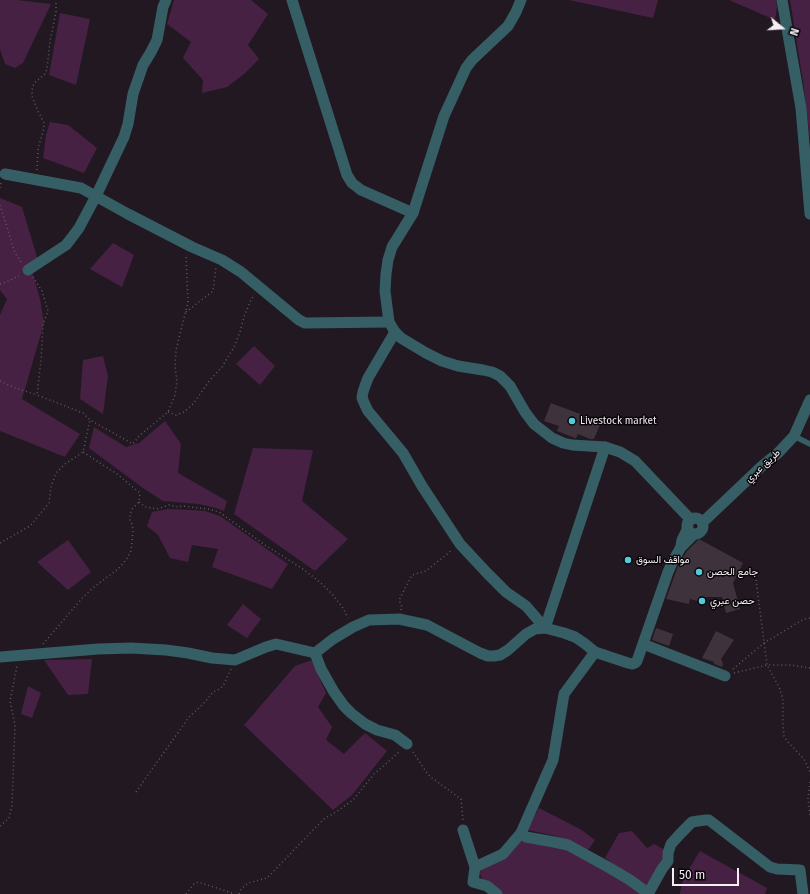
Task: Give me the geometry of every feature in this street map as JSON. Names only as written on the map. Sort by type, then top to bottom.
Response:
[{"type":"street","points":[[28,270],[66,245],[79,228],[96,196],[124,137],[128,124],[133,94],[143,65],[156,40],[163,7],[166,0]]},
{"type":"street","points":[[292,0],[347,175],[352,183],[361,190],[413,213]]},
{"type":"street","points":[[315,653],[333,639],[353,627],[370,620],[399,619],[427,625],[488,656],[500,655],[526,634],[535,629],[545,628],[575,637],[595,652],[632,664],[635,663],[668,572],[691,527],[635,461],[620,452],[605,447],[572,445],[552,438],[534,424],[525,412],[510,386],[500,376],[492,372],[458,366],[442,360],[401,338],[389,322],[385,291],[388,260],[392,247],[413,213],[444,116],[462,74],[472,60],[508,26],[516,12],[520,0]]},
{"type":"street","points":[[782,0],[801,108],[810,214]]},
{"type":"street","points":[[4,174],[81,188],[186,244],[217,258],[241,272],[299,320],[305,323],[389,322]]},
{"type":"street","points":[[395,332],[364,386],[362,398],[368,411],[403,453],[422,486],[460,544],[506,592],[526,606],[545,628]]},
{"type":"street","name":"طريق عبري","points":[[691,527],[700,532],[702,529],[702,523],[762,466],[778,453],[794,436],[810,400]]},
{"type":"street","points":[[545,628],[605,447]]},
{"type":"street","points":[[0,657],[98,649],[147,648],[181,652],[212,658],[236,660],[276,644],[315,653]]},
{"type":"street","points":[[643,644],[725,676]]},
{"type":"street","points":[[475,867],[503,854],[521,833],[553,760],[564,694],[595,652]]},
{"type":"street","points":[[315,653],[334,692],[351,713],[365,724],[395,736],[407,744]]},
{"type":"street","points":[[521,833],[526,837],[568,845],[630,880],[649,894],[668,861],[668,853],[671,844],[692,822],[698,820],[709,820],[770,867],[777,869],[800,870],[802,894]]},
{"type":"street","points":[[463,830],[475,867],[473,882],[487,886],[497,894]]},
{"type":"lane","points":[[794,436],[810,444]]},
{"type":"path","points":[[35,180],[38,148],[44,123],[32,96],[32,90],[34,83],[45,74],[47,69],[50,41],[56,12],[56,0]]},
{"type":"path","points":[[0,204],[15,253],[42,291],[48,311],[43,324],[37,395]]},
{"type":"path","points":[[0,381],[83,413],[90,420],[133,444],[140,435],[168,412],[175,395],[177,381],[175,367],[176,350],[188,302],[186,244]]},
{"type":"path","points":[[186,312],[213,291],[217,258]]},
{"type":"path","points":[[0,284],[13,279],[28,270]]},
{"type":"path","points":[[168,412],[176,415],[184,412],[193,404],[210,380],[222,367],[234,347],[250,302],[259,287]]},
{"type":"path","points":[[0,544],[30,526],[49,503],[51,487],[56,473],[65,464],[83,452],[90,420]]},
{"type":"path","points":[[32,654],[44,643],[84,596],[118,569],[126,560],[131,550],[133,530],[130,515],[132,509],[139,502],[140,493],[117,474],[83,452]]},
{"type":"path","points":[[139,502],[146,507],[157,509],[169,505],[208,509],[219,512],[265,546],[303,569],[321,583],[343,608],[353,627]]},
{"type":"path","points":[[399,619],[402,607],[399,600],[412,575],[426,571],[460,544]]},
{"type":"path","points":[[756,580],[767,665],[780,689],[783,700],[784,736],[804,759],[810,772]]},
{"type":"path","points":[[725,676],[764,643],[804,619],[810,618]]},
{"type":"path","points":[[0,826],[9,818],[12,805],[15,725],[10,701],[18,656]]},
{"type":"path","points":[[136,792],[190,717],[213,692],[218,690],[224,684],[236,660]]},
{"type":"path","points":[[725,676],[767,665],[791,665],[810,668]]},
{"type":"path","points":[[239,894],[248,883],[267,878],[314,829],[324,820],[353,800],[374,774],[407,744],[427,773],[462,800],[463,830]]},
{"type":"path","points":[[810,782],[808,798],[810,817]]},
{"type":"path","points":[[186,894],[194,884],[198,882],[235,894]]},
{"type":"shaded area","points":[[0,0],[17,0],[51,4],[23,63],[15,68],[5,64],[0,49]]},
{"type":"shaded area","points":[[174,0],[251,0],[268,14],[248,45],[259,59],[244,74],[227,87],[202,93],[203,80],[183,58],[191,42],[167,24]]},
{"type":"shaded area","points":[[569,0],[658,0],[653,18]]},
{"type":"shaded area","points":[[729,0],[776,0],[777,7],[775,20]]},
{"type":"shaded area","points":[[790,0],[810,0],[810,139],[804,88]]},
{"type":"shaded area","points":[[60,13],[90,19],[76,85],[49,75]]},
{"type":"shaded area","points":[[50,122],[68,125],[97,148],[84,173],[43,158],[46,135]]},
{"type":"shaded area","points":[[0,198],[22,207],[40,267],[32,271],[40,299],[44,323],[22,399],[80,434],[65,457],[0,431],[0,315],[7,299],[0,290]]},
{"type":"shaded area","points":[[113,243],[134,255],[122,287],[90,269]]},
{"type":"shaded area","points":[[254,346],[275,366],[260,385],[236,364]]},
{"type":"shaded area","points":[[103,356],[108,376],[103,414],[80,399],[83,360]]},
{"type":"shaded area","points":[[165,421],[181,444],[178,473],[227,501],[224,511],[199,504],[163,501],[89,448],[94,427],[126,447],[139,443]]},
{"type":"shaded area","points":[[253,448],[313,450],[302,501],[348,539],[315,571],[234,514]]},
{"type":"shaded area","points":[[168,509],[205,511],[220,516],[288,564],[272,589],[212,567],[218,549],[192,545],[188,562],[170,558],[158,535],[147,526],[152,512]]},
{"type":"shaded area","points":[[68,540],[91,572],[68,590],[37,562]]},
{"type":"shaded area","points":[[243,604],[261,619],[247,638],[227,625]]},
{"type":"shaded area","points":[[92,659],[88,694],[68,695],[44,660]]},
{"type":"shaded area","points":[[312,660],[326,693],[318,707],[332,727],[326,740],[344,754],[365,733],[387,751],[352,795],[333,810],[244,725],[295,666]]},
{"type":"shaded area","points":[[28,686],[41,693],[32,718],[21,714]]},
{"type":"shaded area","points":[[539,808],[580,829],[595,840],[588,850],[556,836],[527,830]]},
{"type":"shaded area","points":[[632,831],[647,848],[654,844],[667,851],[648,889],[605,858],[619,833]]},
{"type":"shaded area","points":[[521,840],[565,848],[614,874],[641,894],[502,894],[481,877],[480,872],[483,867]]},
{"type":"shaded area","points":[[700,851],[767,888],[765,894],[680,894],[684,877]]},
{"type":"building","name":"Livestock market","points":[[551,403],[601,422],[594,439],[578,434],[575,438],[557,431],[559,426],[544,421]]},
{"type":"building","points":[[699,539],[743,563],[733,583],[740,609],[726,613],[722,597],[702,597],[701,602],[690,599],[689,604],[666,599],[678,566],[687,551]]},
{"type":"building","points":[[656,628],[673,634],[669,646],[652,640]]},
{"type":"building","points":[[716,631],[734,640],[721,659],[723,664],[722,667],[714,664],[714,662],[702,658]]},
{"type":"place","name":"Livestock market","points":[[572,421]]},
{"type":"place","name":"مواقف السوق","points":[[628,560]]},
{"type":"place","name":"جامع الحصن","points":[[699,572]]},
{"type":"place","name":"حصن عبري","points":[[702,601]]}]
